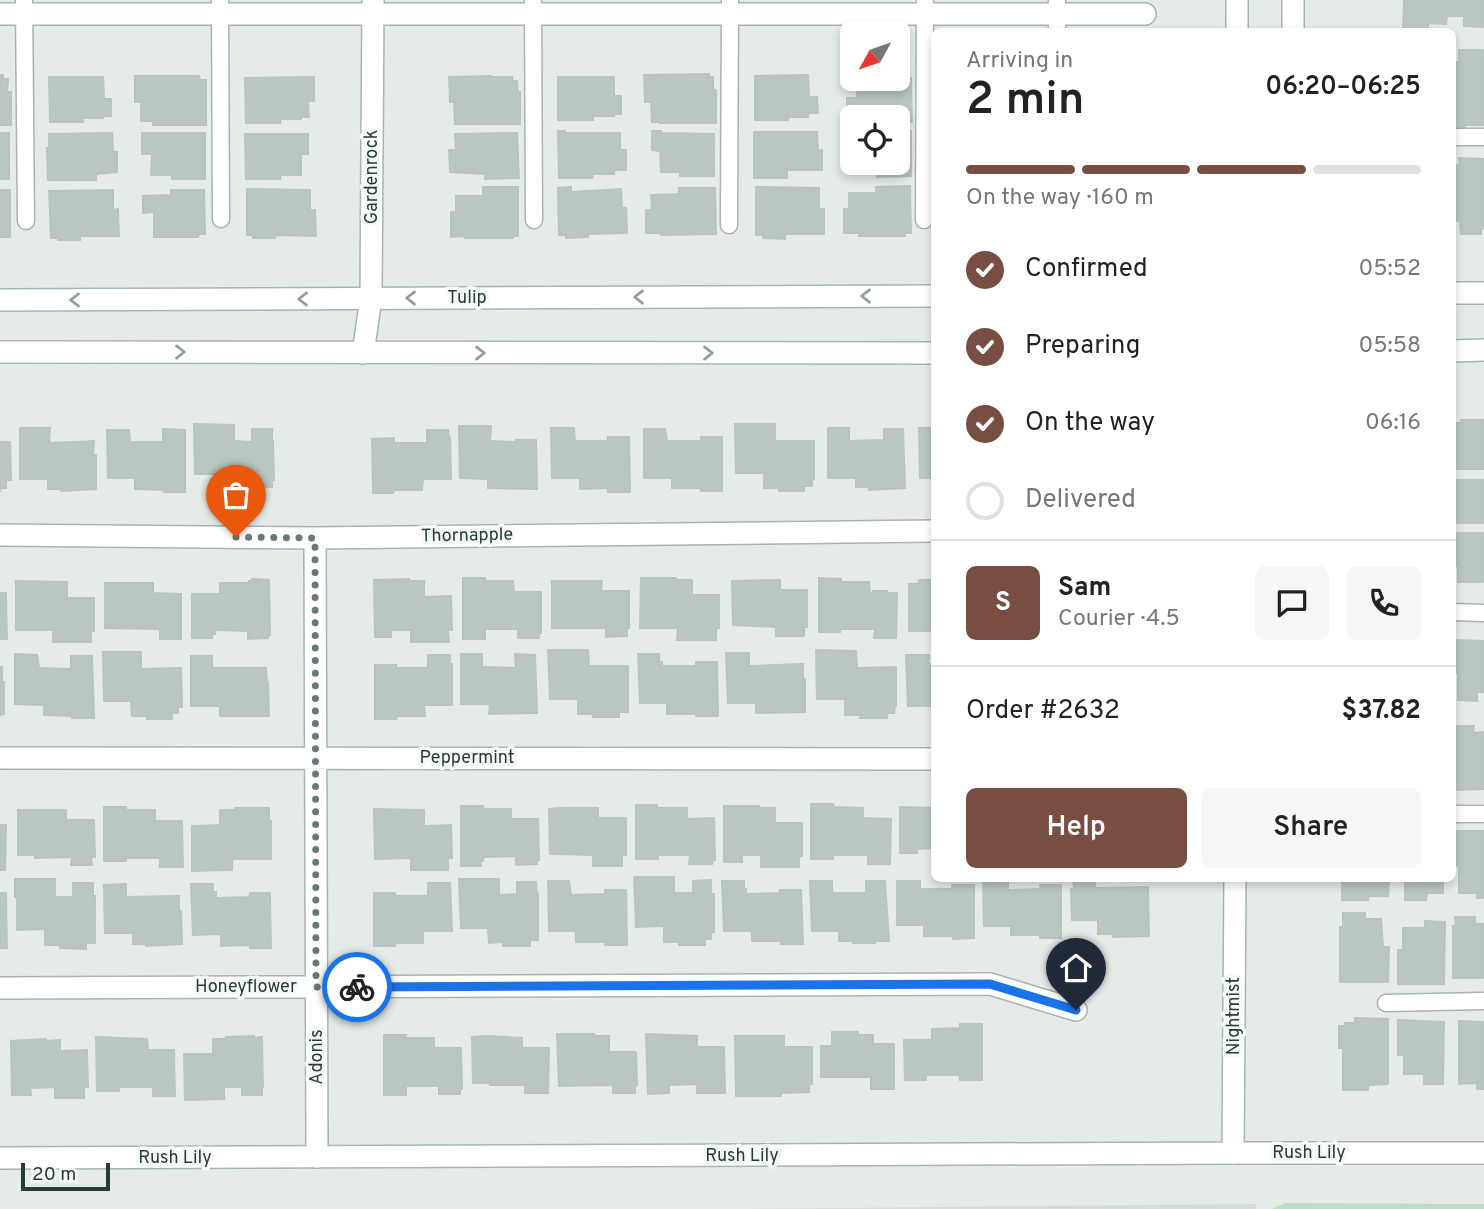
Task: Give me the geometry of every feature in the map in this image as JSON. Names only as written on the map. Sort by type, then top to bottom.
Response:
[{"type":"street","points":[[1237,0],[1237,28]]},
{"type":"street","points":[[1293,0],[1293,28]]},
{"type":"street","points":[[0,14],[24,7],[925,7],[1057,15],[1145,14]]},
{"type":"street","name":"Gardenrock","points":[[363,353],[371,298],[373,7]]},
{"type":"street","points":[[1456,293],[1484,293]]},
{"type":"street","name":"Tulip","points":[[0,300],[931,296]]},
{"type":"street","points":[[1456,351],[1484,350]]},
{"type":"street","points":[[0,352],[931,354]]},
{"type":"street","name":"Thornapple","points":[[0,535],[315,538],[931,531]]},
{"type":"street","name":"Adonis","points":[[315,538],[317,1157]]},
{"type":"street","name":"Peppermint","points":[[0,758],[931,759]]},
{"type":"street","name":"Nightmist","points":[[1233,1153],[1235,882]]},
{"type":"street","name":"Honeyflower","points":[[0,988],[990,984],[1076,1010]]},
{"type":"street","name":"Rush Lily","points":[[0,1158],[1484,1153]]},
{"type":"lane","points":[[24,7],[26,221]]},
{"type":"lane","points":[[220,7],[221,219]]},
{"type":"lane","points":[[533,7],[534,220]]},
{"type":"lane","points":[[729,225],[730,7]]},
{"type":"lane","points":[[925,7],[925,220]]},
{"type":"lane","points":[[1456,137],[1484,137]]},
{"type":"lane","points":[[1456,612],[1484,613]]},
{"type":"lane","points":[[1456,814],[1484,814]]},
{"type":"lane","points":[[1386,1003],[1484,1001]]},
{"type":"shaded area","points":[[1256,1204],[1256,1209],[745,1209]]},
{"type":"green space","points":[[1285,1203],[1484,1204],[1484,1209],[1272,1209]]},
{"type":"building","points":[[1404,0],[1484,0],[1484,27],[1464,26],[1464,16],[1447,16],[1446,24],[1428,23],[1428,28],[1403,28]]},
{"type":"building","points":[[1459,50],[1484,50],[1484,125],[1456,127],[1456,62],[1459,62]]},
{"type":"building","points":[[709,74],[709,77],[713,77],[713,90],[716,90],[716,123],[652,122],[651,102],[645,102],[644,75]]},
{"type":"building","points":[[0,75],[3,75],[3,79],[8,79],[7,92],[11,92],[11,125],[0,125]]},
{"type":"building","points":[[808,75],[809,97],[817,97],[818,113],[808,113],[808,117],[789,117],[788,120],[755,120],[755,76]]},
{"type":"building","points":[[135,76],[199,76],[200,80],[206,80],[206,125],[153,125],[153,121],[141,121],[141,102],[135,102]]},
{"type":"building","points":[[49,77],[103,77],[104,99],[111,99],[111,116],[83,118],[83,122],[50,122]]},
{"type":"building","points":[[314,77],[314,101],[308,101],[309,117],[280,119],[280,123],[246,123],[245,78]]},
{"type":"building","points":[[449,77],[512,77],[512,81],[517,81],[520,92],[520,124],[455,124],[454,102],[450,102]]},
{"type":"building","points":[[558,77],[614,77],[614,96],[621,96],[621,114],[593,116],[593,120],[558,120]]},
{"type":"building","points":[[911,78],[912,122],[910,105],[847,105],[847,98],[857,98],[857,91],[910,91]]},
{"type":"building","points":[[558,131],[620,133],[620,150],[626,150],[626,170],[614,170],[614,174],[593,174],[592,178],[559,178]]},
{"type":"building","points":[[652,131],[714,134],[714,176],[680,176],[680,172],[661,172],[660,151],[652,150]]},
{"type":"building","points":[[911,131],[911,176],[877,177],[910,175]]},
{"type":"building","points":[[754,132],[817,132],[818,151],[822,150],[822,170],[787,170],[787,178],[754,178]]},
{"type":"building","points":[[0,133],[9,133],[9,179],[0,179]]},
{"type":"building","points":[[112,133],[113,152],[117,152],[117,172],[96,174],[96,180],[48,180],[49,134]]},
{"type":"building","points":[[142,133],[205,133],[205,179],[172,179],[172,175],[151,175],[152,154],[142,154]]},
{"type":"building","points":[[517,133],[519,178],[485,179],[485,174],[450,172],[449,150],[456,150],[455,134]]},
{"type":"building","points":[[245,134],[308,134],[308,154],[301,154],[301,175],[280,175],[280,179],[246,179]]},
{"type":"building","points":[[1459,158],[1484,159],[1484,229],[1481,229],[1481,234],[1461,234],[1460,221],[1456,221],[1456,165],[1460,165]]},
{"type":"building","points":[[910,186],[911,233],[905,233],[905,236],[859,236],[860,233],[844,233],[844,209],[849,209],[849,193],[876,193],[876,187]]},
{"type":"building","points":[[483,187],[518,187],[518,236],[451,237],[451,212],[456,212],[456,196],[483,196]]},
{"type":"building","points":[[571,187],[571,192],[621,189],[622,208],[626,208],[627,233],[588,234],[588,237],[566,238],[566,235],[559,235],[558,188]]},
{"type":"building","points":[[756,187],[819,188],[819,209],[824,209],[824,234],[785,234],[785,239],[756,235]]},
{"type":"building","points":[[679,188],[715,188],[716,234],[646,233],[646,210],[652,210],[651,195],[679,194]]},
{"type":"building","points":[[247,189],[310,190],[310,210],[315,210],[316,236],[275,235],[275,238],[253,238],[253,235],[247,235]]},
{"type":"building","points":[[0,190],[10,190],[10,237],[0,237]]},
{"type":"building","points":[[113,190],[113,210],[118,209],[119,236],[80,236],[80,240],[51,238],[49,191]]},
{"type":"building","points":[[171,190],[204,190],[205,234],[199,234],[198,237],[154,237],[154,212],[143,213],[143,196],[171,195]]},
{"type":"building","points":[[1461,420],[1484,420],[1484,469],[1457,469],[1456,423],[1461,423]]},
{"type":"building","points":[[194,424],[234,425],[234,441],[252,442],[252,429],[272,429],[272,487],[264,487],[264,492],[238,492],[238,489],[223,489],[223,474],[195,474]]},
{"type":"building","points":[[735,424],[775,424],[775,441],[814,441],[812,486],[804,486],[804,491],[779,491],[778,488],[764,488],[764,473],[736,473]]},
{"type":"building","points":[[459,426],[491,426],[490,441],[536,440],[537,489],[488,488],[488,479],[460,478]]},
{"type":"building","points":[[20,428],[50,428],[49,443],[94,441],[96,489],[61,491],[48,489],[48,479],[20,479]]},
{"type":"building","points":[[551,428],[574,428],[575,441],[608,441],[608,437],[629,437],[630,492],[608,492],[608,488],[580,489],[580,478],[552,478]]},
{"type":"building","points":[[828,428],[849,428],[849,441],[884,440],[884,429],[903,429],[905,488],[869,490],[869,487],[856,487],[856,478],[828,478]]},
{"type":"building","points":[[919,428],[931,428],[931,478],[920,478]]},
{"type":"building","points":[[163,429],[185,430],[185,492],[135,489],[135,478],[108,478],[107,430],[129,430],[130,442],[163,442]]},
{"type":"building","points":[[644,429],[665,429],[667,441],[701,441],[701,437],[722,437],[722,491],[672,488],[672,478],[644,478]]},
{"type":"building","points":[[427,430],[448,430],[451,479],[423,479],[422,490],[373,493],[372,439],[394,438],[394,443],[427,443]]},
{"type":"building","points":[[0,442],[10,442],[11,480],[6,480],[6,488],[0,488]]},
{"type":"building","points":[[1456,480],[1484,480],[1484,523],[1456,523]]},
{"type":"building","points":[[1456,533],[1484,533],[1484,582],[1458,582]]},
{"type":"building","points":[[463,578],[513,581],[514,592],[541,592],[539,638],[518,638],[518,629],[485,629],[485,639],[463,639]]},
{"type":"building","points":[[641,578],[692,580],[692,595],[719,595],[719,628],[716,628],[716,640],[677,640],[678,628],[640,628]]},
{"type":"building","points":[[819,578],[841,579],[841,582],[869,582],[870,593],[897,593],[896,638],[874,638],[875,629],[819,632]]},
{"type":"building","points":[[252,579],[269,580],[268,638],[248,639],[248,631],[214,630],[212,638],[192,638],[192,594],[220,594],[220,583],[249,583]]},
{"type":"building","points":[[374,580],[424,581],[424,597],[451,596],[452,630],[448,630],[449,642],[411,642],[411,630],[391,630],[391,637],[375,637]]},
{"type":"building","points":[[780,580],[780,590],[807,590],[807,627],[804,627],[804,636],[776,636],[776,627],[733,625],[732,581]]},
{"type":"building","points":[[919,580],[931,580],[931,631],[909,631],[909,584],[918,584]]},
{"type":"building","points":[[16,581],[67,582],[67,598],[94,598],[94,631],[91,631],[91,642],[53,642],[53,630],[16,630]]},
{"type":"building","points":[[552,581],[602,581],[601,591],[629,591],[627,636],[606,637],[606,628],[552,628]]},
{"type":"building","points":[[105,583],[153,583],[153,593],[181,594],[181,639],[160,639],[160,629],[105,628]]},
{"type":"building","points":[[0,593],[6,593],[7,639],[0,639]]},
{"type":"building","points":[[1456,640],[1484,641],[1484,692],[1477,692],[1477,701],[1458,700]]},
{"type":"building","points":[[548,650],[588,650],[589,666],[628,666],[628,712],[619,712],[619,717],[593,717],[593,714],[578,714],[578,699],[550,699]]},
{"type":"building","points":[[816,650],[856,651],[857,668],[896,667],[894,713],[887,713],[887,718],[860,718],[861,715],[845,715],[845,699],[817,699]]},
{"type":"building","points":[[103,652],[141,652],[141,669],[181,668],[182,707],[178,707],[178,713],[172,713],[172,719],[147,719],[147,716],[132,716],[131,701],[104,701]]},
{"type":"building","points":[[726,653],[749,653],[749,666],[803,664],[805,712],[756,713],[756,703],[728,703]]},
{"type":"building","points":[[15,654],[37,655],[39,668],[71,669],[71,656],[92,656],[94,718],[44,715],[44,705],[15,704]]},
{"type":"building","points":[[461,654],[482,654],[482,667],[516,668],[515,654],[535,655],[537,713],[489,714],[490,704],[461,704]]},
{"type":"building","points":[[638,654],[659,654],[662,666],[696,666],[696,662],[717,662],[718,716],[667,714],[667,703],[640,703]]},
{"type":"building","points":[[428,655],[450,655],[452,705],[424,705],[425,716],[375,719],[375,665],[428,668]]},
{"type":"building","points":[[906,655],[929,655],[931,706],[908,706]]},
{"type":"building","points":[[191,656],[212,656],[212,668],[266,668],[269,716],[220,716],[220,706],[191,706]]},
{"type":"building","points":[[0,667],[4,682],[4,714],[0,715]]},
{"type":"building","points":[[1456,726],[1474,726],[1473,733],[1484,732],[1484,789],[1456,790]]},
{"type":"building","points":[[811,804],[863,808],[863,818],[891,819],[890,864],[868,864],[868,855],[833,855],[833,859],[811,859]]},
{"type":"building","points":[[636,805],[687,808],[687,819],[714,818],[715,860],[712,864],[689,864],[690,855],[658,855],[658,859],[636,859]]},
{"type":"building","points":[[461,806],[511,809],[511,819],[538,819],[537,864],[516,865],[516,856],[483,857],[481,866],[461,866]]},
{"type":"building","points":[[724,806],[775,808],[775,823],[802,823],[802,856],[799,856],[799,867],[761,867],[761,855],[742,855],[742,862],[724,862]]},
{"type":"building","points":[[104,807],[155,810],[155,821],[182,821],[183,867],[160,867],[160,858],[104,861]]},
{"type":"building","points":[[900,807],[931,808],[931,848],[917,849],[917,853],[900,853]]},
{"type":"building","points":[[269,808],[271,859],[232,859],[232,870],[192,871],[192,826],[220,825],[220,810]]},
{"type":"building","points":[[598,808],[598,818],[626,818],[626,855],[622,855],[622,866],[593,866],[593,855],[550,854],[549,809]]},
{"type":"building","points":[[374,809],[424,810],[424,826],[451,825],[452,858],[448,858],[448,870],[411,870],[411,858],[375,859]]},
{"type":"building","points":[[18,810],[66,810],[66,820],[94,820],[95,857],[91,857],[92,865],[71,865],[72,857],[35,858],[35,855],[18,855]]},
{"type":"building","points":[[0,825],[6,825],[5,870],[0,870]]},
{"type":"building","points":[[1456,831],[1484,831],[1484,898],[1477,898],[1477,893],[1459,893],[1459,865],[1456,866]]},
{"type":"building","points":[[634,877],[674,877],[674,893],[693,893],[693,881],[711,880],[711,894],[714,894],[714,932],[711,932],[711,939],[705,939],[705,945],[679,945],[679,942],[664,942],[664,926],[636,927]]},
{"type":"building","points":[[15,879],[55,879],[55,897],[73,897],[73,883],[93,883],[95,943],[86,943],[86,949],[60,948],[60,945],[45,945],[45,929],[17,930]]},
{"type":"building","points":[[459,879],[499,879],[499,895],[517,894],[517,882],[536,882],[538,940],[530,940],[530,946],[503,946],[503,942],[489,943],[488,928],[461,928]]},
{"type":"building","points":[[548,881],[569,881],[571,895],[626,890],[627,945],[576,942],[576,931],[549,931]]},
{"type":"building","points":[[722,881],[744,881],[746,894],[801,890],[803,944],[752,941],[752,931],[724,931]]},
{"type":"building","points":[[810,881],[832,881],[832,893],[866,893],[866,881],[885,881],[889,941],[853,943],[839,941],[839,931],[812,931]]},
{"type":"building","points":[[897,881],[920,881],[920,889],[952,889],[952,885],[974,885],[974,938],[924,936],[924,925],[897,925]]},
{"type":"building","points":[[983,882],[1008,882],[1008,890],[1041,889],[1040,885],[1061,885],[1061,938],[1011,935],[1011,926],[984,926]]},
{"type":"building","points":[[1073,882],[1095,882],[1095,888],[1148,887],[1149,936],[1113,937],[1113,934],[1098,934],[1098,920],[1072,920],[1071,889],[1074,889]]},
{"type":"building","points":[[1342,882],[1389,882],[1388,896],[1368,896],[1368,900],[1342,900]]},
{"type":"building","points":[[1405,882],[1443,882],[1443,893],[1427,893],[1426,900],[1405,900]]},
{"type":"building","points":[[428,883],[450,883],[452,931],[423,931],[423,943],[374,946],[374,893],[428,896]]},
{"type":"building","points":[[126,884],[126,897],[179,896],[182,944],[146,946],[133,944],[133,933],[105,933],[104,885]]},
{"type":"building","points":[[191,884],[213,884],[216,898],[270,893],[271,948],[250,948],[250,945],[221,946],[221,934],[193,935]]},
{"type":"building","points":[[0,893],[6,893],[7,948],[0,948]]},
{"type":"building","points":[[1343,913],[1365,913],[1365,919],[1381,919],[1383,947],[1389,947],[1388,982],[1340,982],[1340,927],[1343,927]]},
{"type":"building","points":[[1455,917],[1475,917],[1475,924],[1484,924],[1484,978],[1453,978]]},
{"type":"building","points":[[1425,921],[1445,922],[1444,984],[1398,984],[1398,950],[1403,950],[1403,928],[1425,928]]},
{"type":"building","points":[[1355,1018],[1388,1019],[1388,1084],[1368,1085],[1368,1090],[1343,1090],[1343,1048],[1339,1048],[1339,1026],[1355,1023]]},
{"type":"building","points":[[1398,1020],[1444,1022],[1443,1084],[1424,1084],[1424,1074],[1404,1074],[1404,1055],[1398,1055]]},
{"type":"building","points":[[1459,1021],[1484,1022],[1484,1089],[1477,1089],[1477,1083],[1459,1084]]},
{"type":"building","points":[[960,1024],[982,1024],[982,1080],[960,1080],[960,1075],[926,1075],[926,1080],[905,1080],[904,1040],[932,1040],[932,1029],[960,1028]]},
{"type":"building","points":[[832,1032],[858,1032],[858,1035],[873,1035],[873,1044],[894,1044],[894,1089],[871,1089],[871,1077],[821,1077],[821,1046],[832,1046]]},
{"type":"building","points":[[557,1034],[609,1036],[609,1052],[636,1052],[635,1093],[613,1093],[613,1085],[559,1086]]},
{"type":"building","points":[[646,1034],[697,1036],[697,1047],[724,1047],[725,1093],[697,1093],[697,1084],[669,1085],[669,1093],[648,1094]]},
{"type":"building","points":[[384,1035],[434,1038],[434,1048],[461,1048],[460,1094],[439,1094],[439,1086],[406,1086],[406,1095],[384,1095]]},
{"type":"building","points":[[735,1036],[784,1036],[784,1047],[812,1047],[812,1084],[809,1084],[809,1092],[781,1093],[781,1096],[736,1096]]},
{"type":"building","points":[[96,1037],[147,1039],[148,1050],[174,1050],[175,1096],[153,1096],[153,1087],[119,1087],[119,1091],[97,1091]]},
{"type":"building","points":[[262,1037],[262,1095],[242,1095],[242,1087],[224,1087],[224,1099],[185,1100],[184,1054],[213,1054],[213,1039]]},
{"type":"building","points":[[472,1037],[522,1038],[522,1048],[549,1048],[548,1093],[525,1093],[525,1085],[473,1083]]},
{"type":"building","points":[[60,1040],[60,1051],[87,1050],[88,1087],[84,1087],[84,1098],[55,1098],[55,1087],[30,1088],[31,1095],[12,1095],[11,1041]]},
{"type":"way so far","points":[[236,537],[315,538],[316,987],[357,987]]},
{"type":"route","points":[[357,987],[990,984],[1076,1010]]}]
